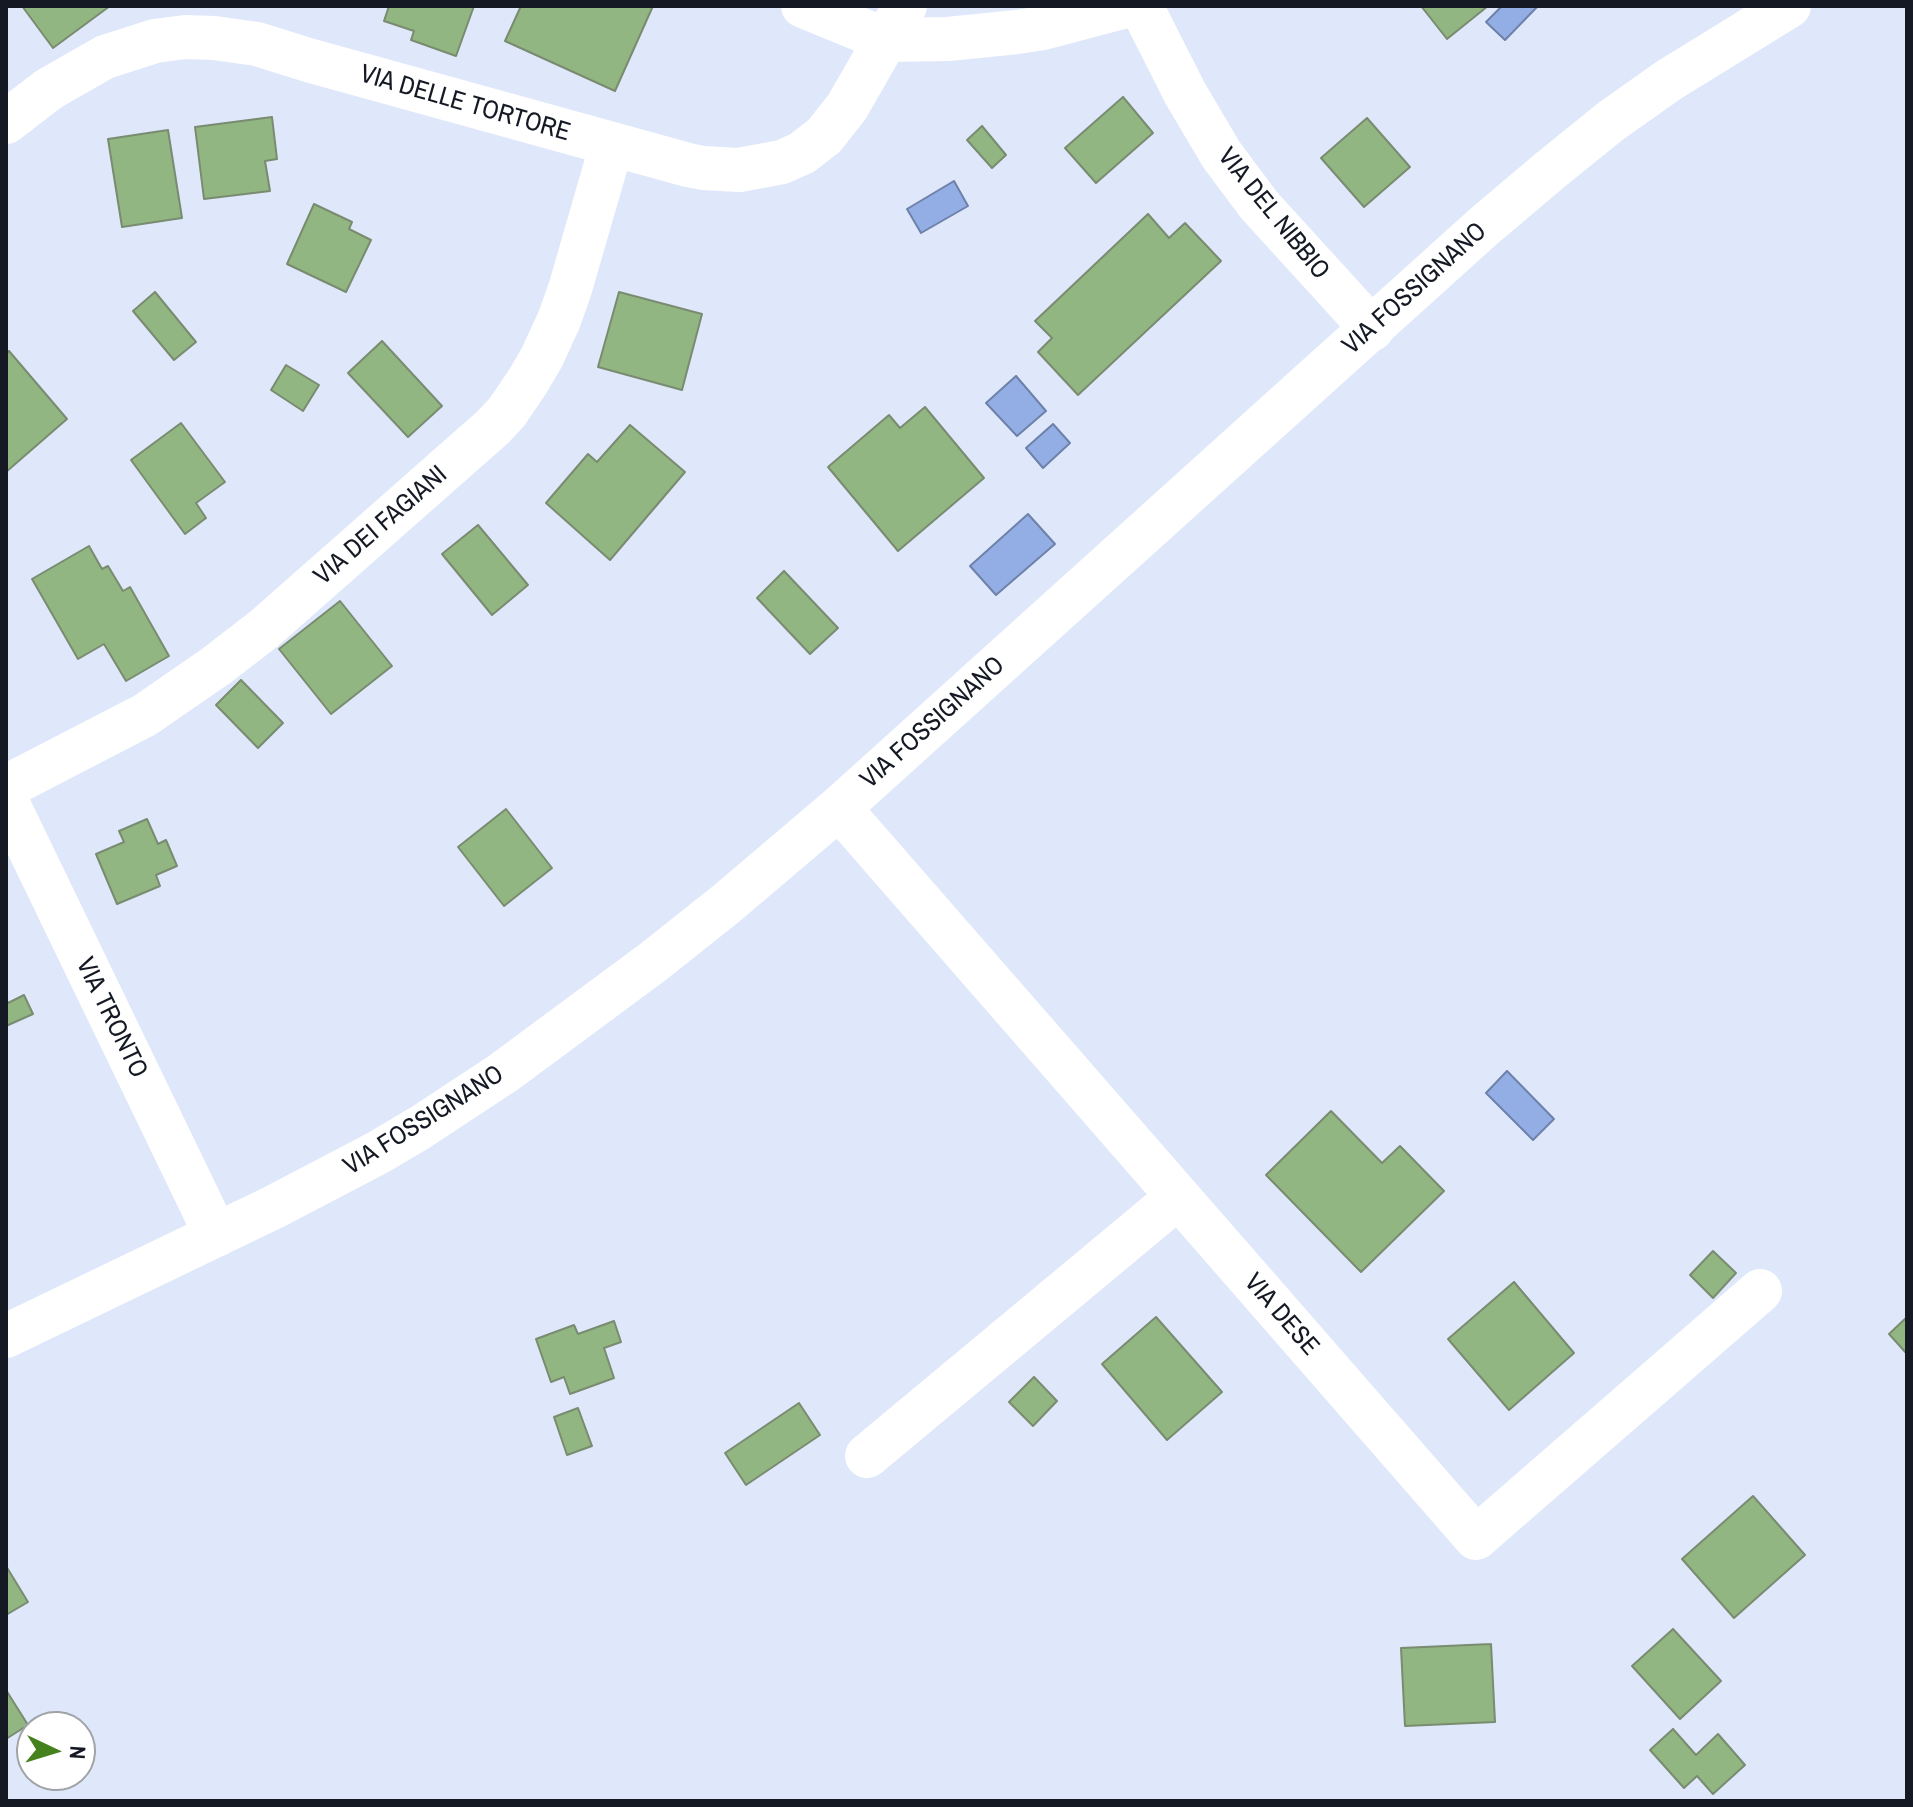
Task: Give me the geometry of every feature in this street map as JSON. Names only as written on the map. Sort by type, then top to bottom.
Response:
[{"type":"street","points":[[803,6],[896,23],[948,39],[1043,28],[1126,6]]},
{"type":"street","name":"VIA DEL NIBBIO","points":[[1141,6],[1185,93],[1221,154],[1259,205],[1372,329]]},
{"type":"street","name":"VIA FOSSIGNANO","points":[[6,1336],[331,1179],[421,1127],[503,1073],[687,935],[839,808],[1523,193],[1611,121],[1691,66],[1789,6]]},
{"type":"street","name":"VIA DELLE TORTORE","points":[[6,122],[49,89],[105,57],[155,41],[198,37],[257,44],[703,168],[739,170],[782,162],[813,146],[847,107],[896,23]]},
{"type":"street","name":"VIA DEI FAGIANI","points":[[6,787],[127,725],[205,675],[264,629],[493,427],[528,381],[554,330],[570,289],[612,144]]},
{"type":"street","name":"VIA TRONTO","points":[[6,800],[216,1235]]},
{"type":"street","name":"VIA DESE","points":[[839,808],[1476,1538],[1760,1291]]},
{"type":"street","points":[[867,1456],[1178,1197]]},
{"type":"water","points":[[1502,6],[1538,6],[1505,40],[1486,22]]},
{"type":"water","points":[[954,181],[968,206],[921,233],[907,209]]},
{"type":"water","points":[[1016,376],[1046,411],[1017,436],[986,403]]},
{"type":"water","points":[[1053,424],[1070,443],[1043,468],[1026,448]]},
{"type":"water","points":[[1028,514],[1055,544],[996,595],[970,566]]},
{"type":"water","points":[[1507,1071],[1554,1119],[1533,1140],[1486,1093]]},
{"type":"building","points":[[22,6],[110,6],[53,48]]},
{"type":"building","points":[[389,6],[474,6],[456,56],[411,40],[414,31],[384,21]]},
{"type":"building","points":[[521,6],[653,6],[615,91],[505,41]]},
{"type":"building","points":[[1421,6],[1488,6],[1447,39]]},
{"type":"building","points":[[1123,97],[1153,133],[1096,183],[1065,148]]},
{"type":"building","points":[[272,117],[277,159],[265,161],[270,191],[204,199],[195,127]]},
{"type":"building","points":[[1367,118],[1410,167],[1364,207],[1321,158]]},
{"type":"building","points":[[982,126],[1006,155],[992,168],[967,140]]},
{"type":"building","points":[[168,130],[182,218],[122,227],[108,139]]},
{"type":"building","points":[[314,204],[352,222],[349,229],[371,240],[346,292],[287,264]]},
{"type":"building","points":[[1148,214],[1169,238],[1185,223],[1221,261],[1078,395],[1038,352],[1052,338],[1035,321]]},
{"type":"building","points":[[155,292],[196,342],[174,360],[133,311]]},
{"type":"building","points":[[619,292],[702,314],[682,390],[598,367]]},
{"type":"building","points":[[382,341],[442,406],[408,437],[348,373]]},
{"type":"building","points":[[9,351],[67,419],[6,472],[6,354]]},
{"type":"building","points":[[286,365],[319,385],[303,411],[271,390]]},
{"type":"building","points":[[925,407],[984,478],[898,551],[828,467],[889,415],[900,428]]},
{"type":"building","points":[[181,423],[225,482],[196,503],[206,518],[185,534],[131,460]]},
{"type":"building","points":[[630,425],[685,472],[610,560],[546,503],[588,454],[597,462]]},
{"type":"building","points":[[478,525],[528,585],[492,615],[442,554]]},
{"type":"building","points":[[89,546],[102,569],[108,566],[123,591],[130,587],[169,656],[126,681],[104,644],[78,659],[32,579]]},
{"type":"building","points":[[784,571],[838,628],[810,654],[757,598]]},
{"type":"building","points":[[340,601],[392,666],[331,714],[279,649]]},
{"type":"building","points":[[241,680],[283,723],[258,748],[216,705]]},
{"type":"building","points":[[506,809],[552,868],[504,906],[458,847]]},
{"type":"building","points":[[147,819],[158,844],[166,840],[177,866],[156,875],[160,886],[117,904],[96,854],[124,842],[119,831]]},
{"type":"building","points":[[24,995],[33,1014],[6,1026],[6,999],[8,1003]]},
{"type":"building","points":[[1331,1111],[1382,1163],[1400,1146],[1444,1191],[1361,1272],[1266,1175]]},
{"type":"building","points":[[1713,1251],[1736,1273],[1713,1298],[1690,1275]]},
{"type":"building","points":[[1514,1282],[1574,1353],[1509,1410],[1448,1339]]},
{"type":"building","points":[[1156,1317],[1222,1392],[1167,1440],[1102,1364]]},
{"type":"building","points":[[1907,1317],[1907,1354],[1889,1334]]},
{"type":"building","points":[[614,1321],[621,1342],[604,1348],[614,1378],[570,1394],[564,1377],[551,1382],[536,1339],[574,1325],[578,1334]]},
{"type":"building","points":[[1034,1377],[1057,1401],[1033,1426],[1009,1402]]},
{"type":"building","points":[[799,1403],[820,1435],[746,1485],[725,1453]]},
{"type":"building","points":[[578,1408],[592,1446],[567,1455],[554,1417]]},
{"type":"building","points":[[1753,1496],[1805,1555],[1734,1618],[1682,1559]]},
{"type":"building","points":[[6,1566],[28,1602],[6,1615]]},
{"type":"building","points":[[1673,1629],[1721,1681],[1680,1719],[1632,1666]]},
{"type":"building","points":[[1491,1644],[1495,1722],[1405,1726],[1401,1648]]},
{"type":"building","points":[[6,1690],[19,1711],[16,1711],[16,1733],[6,1739]]},
{"type":"building","points":[[1673,1729],[1696,1755],[1718,1734],[1745,1765],[1713,1794],[1697,1776],[1684,1788],[1650,1750]]}]
